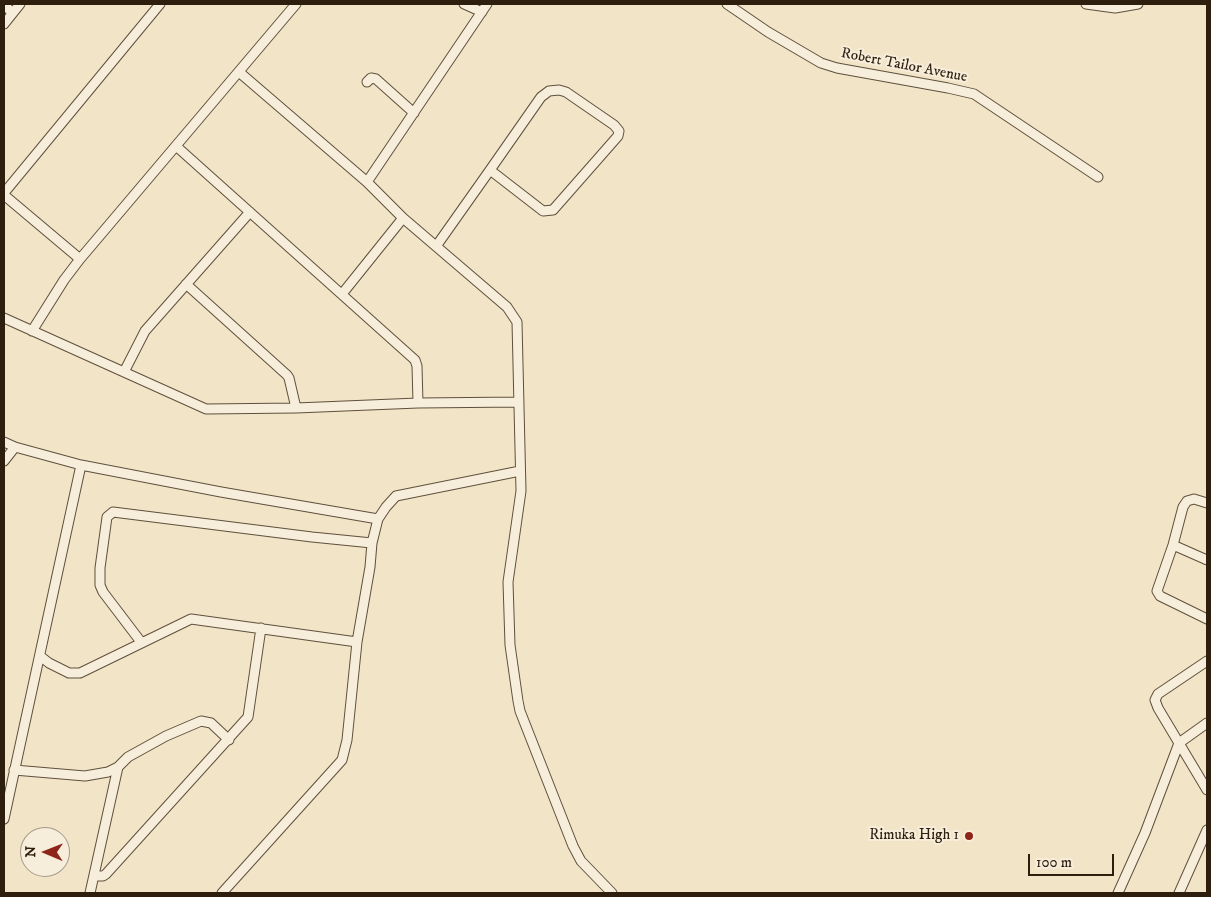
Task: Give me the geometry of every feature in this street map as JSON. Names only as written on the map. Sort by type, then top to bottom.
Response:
[{"type":"street","points":[[4,4],[12,14]]},
{"type":"street","points":[[4,24],[20,4]]},
{"type":"street","points":[[80,259],[4,194],[160,4]]},
{"type":"street","points":[[32,331],[64,280],[80,259],[296,4]]},
{"type":"street","points":[[464,4],[482,12]]},
{"type":"street","points":[[367,182],[487,4]]},
{"type":"street","name":"Robert Tailor Avenue","points":[[727,4],[768,32],[821,63],[837,68],[974,94],[1098,177]]},
{"type":"street","points":[[1086,4],[1115,8],[1138,4]]},
{"type":"street","points":[[239,72],[367,182],[403,218],[507,307],[517,322],[519,515],[508,582],[510,645],[520,711],[573,846],[581,860],[612,893]]},
{"type":"street","points":[[367,82],[370,78],[376,79],[414,113]]},
{"type":"street","points":[[437,246],[490,170],[541,97],[549,91],[559,90],[566,92],[614,125],[619,131],[618,136],[553,210],[543,211],[490,170]]},
{"type":"street","points":[[176,146],[415,360],[417,366],[418,402]]},
{"type":"street","points":[[124,372],[141,336],[250,212]]},
{"type":"street","points":[[342,294],[403,218]]},
{"type":"street","points":[[186,284],[287,375],[296,408]]},
{"type":"street","points":[[4,318],[206,409],[296,408],[418,402],[519,402]]},
{"type":"street","points":[[4,442],[15,447],[81,465],[221,492],[378,519]]},
{"type":"street","points":[[4,461],[15,447]]},
{"type":"street","points":[[4,819],[81,465]]},
{"type":"street","points":[[222,893],[342,760],[347,740],[357,642],[370,568],[372,544],[378,519],[386,507],[396,496],[520,471]]},
{"type":"street","points":[[1207,503],[1194,499],[1185,504],[1173,545],[1157,588],[1160,596],[1207,619]]},
{"type":"street","points":[[141,642],[103,592],[100,585],[100,568],[107,517],[114,512],[372,544]]},
{"type":"street","points":[[1173,545],[1207,560]]},
{"type":"street","points":[[40,656],[49,663],[74,674],[80,673],[191,619],[357,642]]},
{"type":"street","points":[[94,876],[106,874],[244,722],[249,713],[261,628]]},
{"type":"street","points":[[1207,661],[1158,694],[1155,700],[1207,789]]},
{"type":"street","points":[[14,770],[84,776],[108,772],[118,768],[130,754],[201,721],[211,723],[229,740]]},
{"type":"street","points":[[1118,893],[1145,833],[1179,743],[1207,723]]},
{"type":"street","points":[[90,893],[118,768]]},
{"type":"street","points":[[1179,893],[1207,830]]},
{"type":"place","name":"Rimuka High 1","points":[[969,836]]}]
